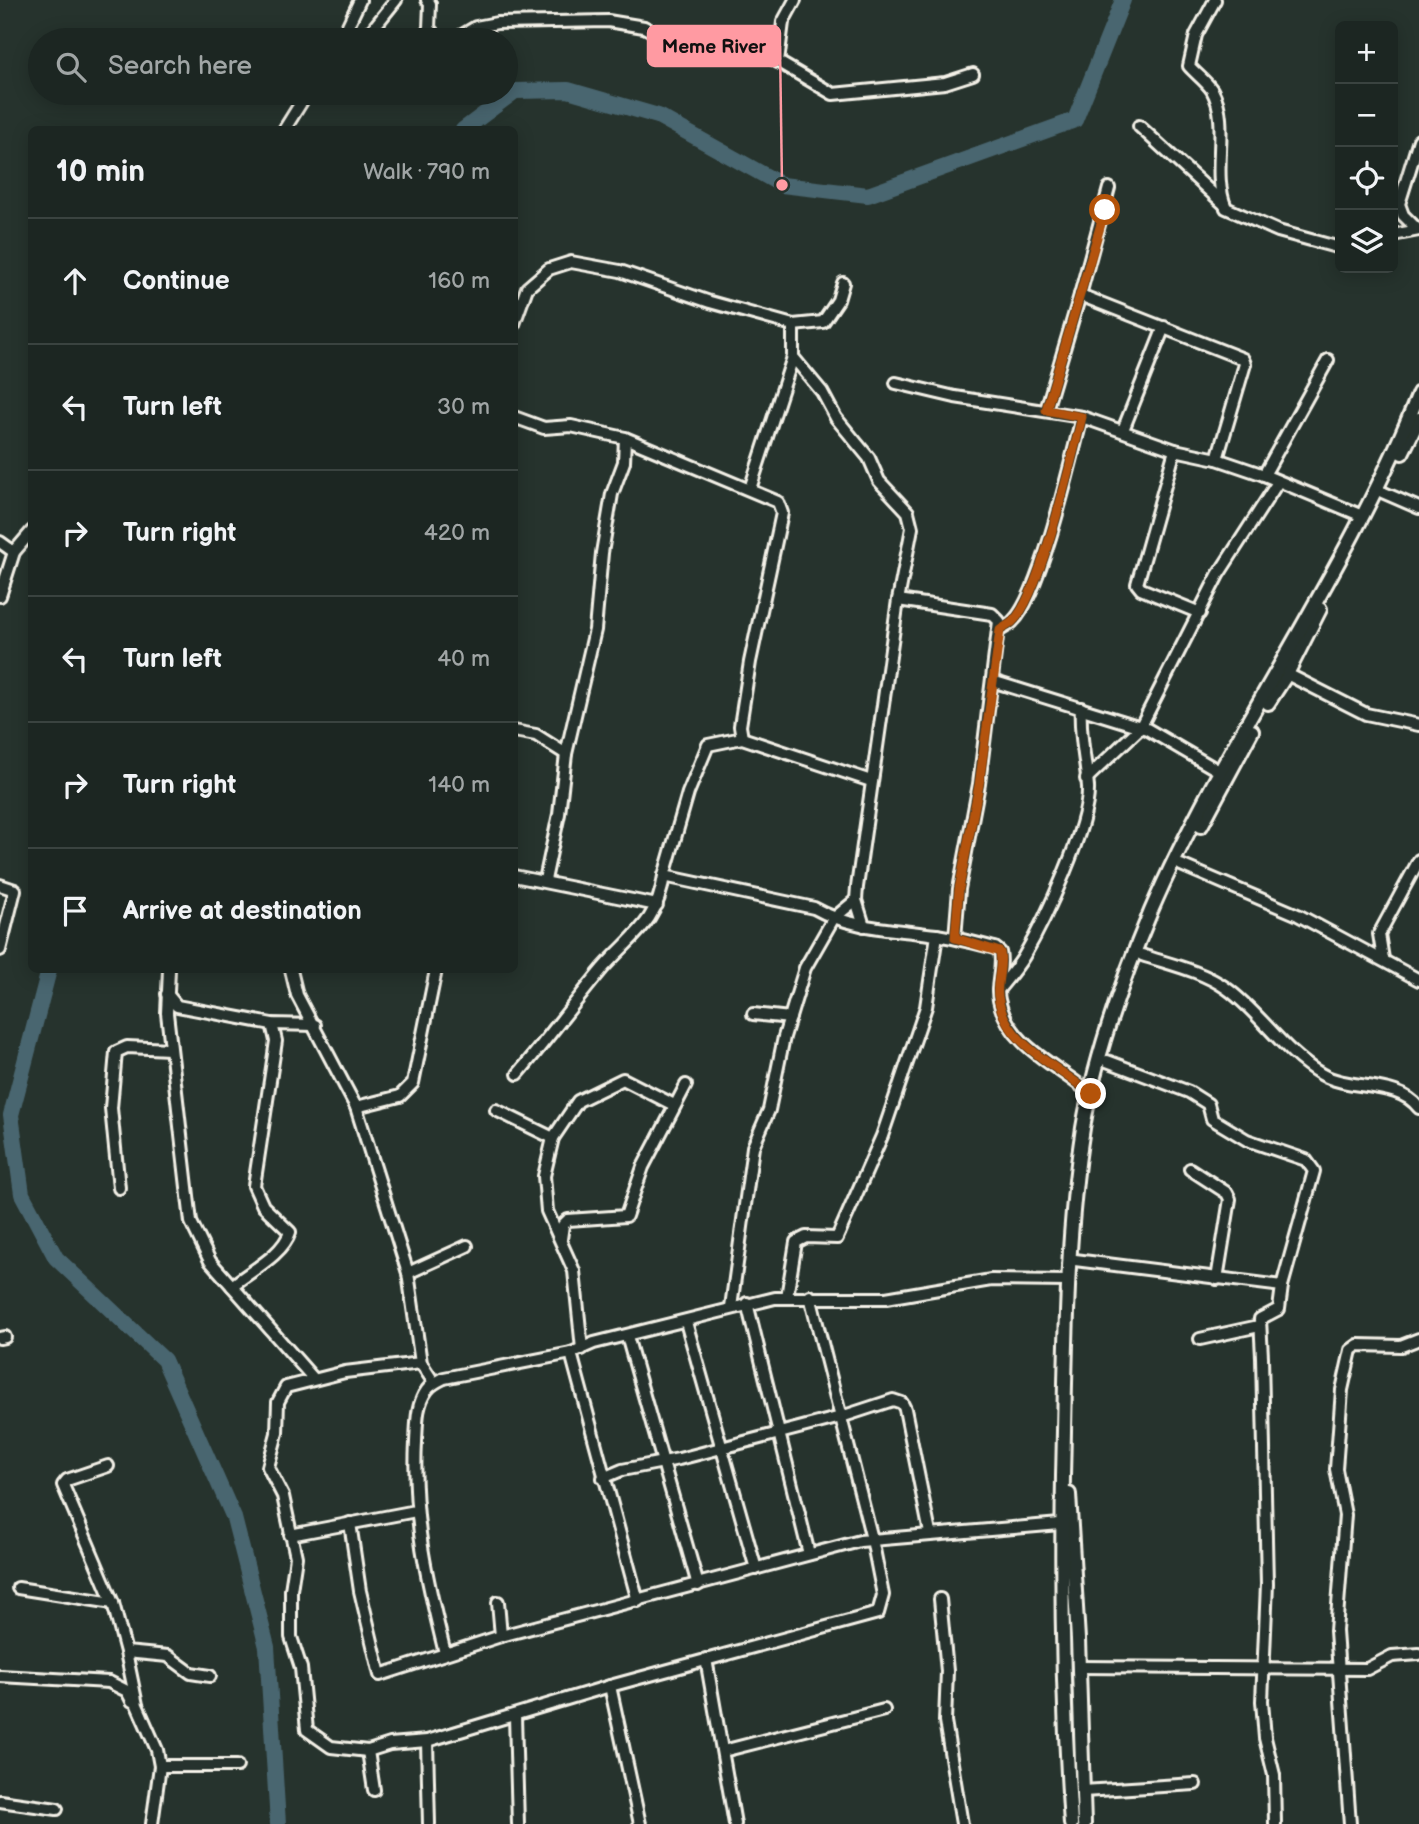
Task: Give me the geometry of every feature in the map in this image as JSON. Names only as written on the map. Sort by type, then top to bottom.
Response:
[{"type":"main road","points":[[1071,1824],[1065,1521],[1068,1282],[1077,1176],[1091,1094],[1138,944],[1175,858],[1219,771],[1402,437],[1419,393]]},
{"type":"main road","points":[[1084,1824],[1079,1667],[1065,1521],[1075,1260],[1081,1173],[1089,1127],[1107,1061],[1142,955],[1181,864],[1223,784],[1287,674],[1419,419]]},
{"type":"street","points":[[347,28],[360,0]]},
{"type":"street","points":[[374,28],[396,0]]},
{"type":"street","points":[[427,0],[430,5],[429,28]]},
{"type":"street","points":[[778,62],[783,22],[794,0]]},
{"type":"street","points":[[1215,0],[1196,35],[1189,66],[1211,87],[1219,111],[1218,159],[1224,204]]},
{"type":"street","points":[[474,28],[497,23],[608,22],[644,27],[667,38],[706,39],[729,44],[778,62],[833,94],[945,83],[973,74]]},
{"type":"street","points":[[286,126],[300,105]]},
{"type":"street","points":[[1139,125],[1230,212],[1310,242],[1335,247]]},
{"type":"street","points":[[1396,210],[1419,140]]},
{"type":"street","points":[[1046,410],[1109,188]]},
{"type":"street","points":[[1399,204],[1403,215],[1419,230]]},
{"type":"street","points":[[1398,233],[1419,230]]},
{"type":"street","points":[[518,313],[527,288],[549,268],[571,262],[620,271],[710,302],[793,325],[823,322],[838,300],[843,283]]},
{"type":"street","points":[[518,289],[527,288]]},
{"type":"street","points":[[1080,295],[1243,359],[1245,364],[1217,459]]},
{"type":"street","points":[[750,489],[793,357],[793,325]]},
{"type":"street","points":[[1123,430],[1164,327]]},
{"type":"street","points":[[793,357],[822,392],[836,418],[869,458],[879,481],[908,512],[912,528],[898,600],[856,900],[864,926]]},
{"type":"street","points":[[1264,475],[1328,360]]},
{"type":"street","points":[[896,383],[955,397],[1082,417],[1175,450],[1217,459],[1264,475],[1360,515]]},
{"type":"street","points":[[1000,630],[1015,620],[1034,580],[1066,482],[1082,417]]},
{"type":"street","points":[[518,418],[544,428],[571,426],[625,438],[778,502],[782,513],[750,662],[740,726],[742,738]]},
{"type":"street","points":[[545,880],[559,814],[566,754],[595,630],[602,553],[612,494],[624,462],[625,438]]},
{"type":"street","points":[[1175,450],[1138,584],[1140,589],[1200,613]]},
{"type":"street","points":[[1086,779],[1139,728],[1218,575],[1278,482]]},
{"type":"street","points":[[1382,492],[1419,508]]},
{"type":"street","points":[[0,596],[14,552],[28,536]]},
{"type":"street","points":[[0,542],[14,552]]},
{"type":"street","points":[[898,600],[992,614],[999,621],[979,785],[959,889],[955,938]]},
{"type":"street","points":[[1287,674],[1366,714],[1419,725]]},
{"type":"street","points":[[992,681],[1155,733],[1219,771]]},
{"type":"street","points":[[998,991],[1022,959],[1037,932],[1086,814],[1081,708]]},
{"type":"street","points":[[518,732],[536,735],[566,754]]},
{"type":"street","points":[[518,1074],[606,965],[641,932],[657,905],[688,793],[708,745],[742,738],[872,780]]},
{"type":"street","points":[[1383,959],[1379,934],[1419,860]]},
{"type":"street","points":[[1181,864],[1298,915],[1419,980]]},
{"type":"street","points":[[664,876],[814,908],[833,919],[864,926],[955,938],[1000,952],[998,991],[1001,1008],[1021,1039],[1049,1066],[1068,1075],[1091,1094]]},
{"type":"street","points":[[518,877],[657,905]]},
{"type":"street","points":[[0,885],[15,890],[0,950]]},
{"type":"street","points":[[731,1307],[753,1147],[769,1110],[790,1018],[811,954],[833,919],[856,900]]},
{"type":"street","points":[[787,1297],[796,1242],[806,1237],[837,1238],[882,1136],[926,1007],[937,935]]},
{"type":"street","points":[[1142,955],[1226,988],[1264,1026],[1321,1074],[1341,1082],[1402,1094],[1419,1108]]},
{"type":"street","points":[[169,973],[167,994],[172,1010],[170,1049],[191,1222],[210,1261],[313,1378]]},
{"type":"street","points":[[292,973],[297,995],[356,1107],[408,1273],[421,1363],[434,1383]]},
{"type":"street","points":[[356,1107],[400,1096],[413,1083],[435,973]]},
{"type":"street","points":[[172,1010],[272,1024],[315,1025]]},
{"type":"street","points":[[753,1014],[790,1018]]},
{"type":"street","points":[[232,1286],[276,1253],[288,1240],[290,1232],[263,1206],[254,1186],[276,1041],[272,1024]]},
{"type":"street","points":[[119,1188],[111,1108],[116,1052],[127,1047],[170,1049]]},
{"type":"street","points":[[1107,1061],[1189,1092],[1208,1104],[1212,1119],[1247,1140],[1310,1164],[1314,1171],[1282,1286],[1279,1309],[1260,1319],[1259,1326],[1267,1584],[1262,1701],[1265,1738],[1274,1774],[1276,1824]]},
{"type":"street","points":[[582,1349],[574,1271],[547,1212],[544,1176],[553,1138],[578,1101],[623,1079],[674,1105]]},
{"type":"street","points":[[561,1242],[563,1225],[568,1220],[626,1216],[643,1167],[686,1085]]},
{"type":"street","points":[[496,1110],[553,1138]]},
{"type":"street","points":[[1190,1169],[1227,1194],[1230,1199],[1217,1279]]},
{"type":"street","points":[[408,1273],[467,1246]]},
{"type":"street","points":[[1075,1260],[1282,1286]]},
{"type":"street","points":[[445,1653],[422,1561],[416,1511],[417,1418],[425,1392],[434,1383],[444,1378],[571,1353],[747,1303],[810,1296],[886,1298],[991,1280],[1068,1282]]},
{"type":"street","points":[[421,1363],[313,1378],[286,1387],[282,1393],[277,1433],[268,1467],[283,1496],[296,1557],[291,1590],[291,1637],[301,1668],[307,1730],[331,1746],[368,1751],[390,1744],[427,1741],[610,1686],[878,1613],[883,1595],[872,1539],[810,1296]]},
{"type":"street","points":[[747,1303],[808,1554]]},
{"type":"street","points":[[687,1322],[756,1569]]},
{"type":"street","points":[[1200,1339],[1259,1326]]},
{"type":"street","points":[[627,1336],[698,1585]]},
{"type":"street","points":[[1350,1824],[1337,1604],[1345,1515],[1336,1469],[1342,1390],[1351,1350],[1358,1345],[1401,1346],[1419,1339]]},
{"type":"street","points":[[571,1353],[638,1601]]},
{"type":"street","points":[[603,1478],[622,1470],[841,1417],[893,1400],[902,1402],[930,1533]]},
{"type":"street","points":[[108,1466],[67,1480],[63,1485],[113,1603],[137,1705]]},
{"type":"street","points":[[290,1535],[416,1511]]},
{"type":"street","points":[[350,1523],[360,1591],[380,1675],[501,1636],[872,1539],[1065,1521]]},
{"type":"street","points":[[18,1588],[113,1603]]},
{"type":"street","points":[[940,1599],[947,1671],[945,1721],[961,1824]]},
{"type":"street","points":[[498,1602],[501,1636]]},
{"type":"street","points":[[126,1651],[168,1656],[191,1673],[210,1676]]},
{"type":"street","points":[[1079,1667],[1367,1669],[1392,1656],[1419,1654]]},
{"type":"street","points":[[706,1659],[735,1824]]},
{"type":"street","points":[[0,1676],[109,1682],[127,1691],[137,1705],[157,1750],[160,1766],[152,1824]]},
{"type":"street","points":[[610,1686],[640,1824]]},
{"type":"street","points":[[723,1751],[884,1710]]},
{"type":"street","points":[[514,1716],[518,1824]]},
{"type":"street","points":[[427,1741],[429,1824]]},
{"type":"street","points":[[368,1751],[374,1790]]},
{"type":"street","points":[[160,1766],[237,1766]]},
{"type":"street","points":[[1083,1791],[1195,1784]]},
{"type":"street","points":[[0,1801],[57,1809]]},
{"type":"waterway","points":[[518,91],[568,90],[658,116],[782,185],[868,195],[1075,120],[1123,0]]},
{"type":"waterway","points":[[468,126],[496,105]]},
{"type":"waterway","points":[[48,973],[11,1115],[22,1194],[56,1258],[164,1360],[234,1518],[267,1647],[278,1824]]},
{"type":"place","name":"Meme River","points":[[782,185]]},
{"type":"route","points":[[1091,1094],[1068,1075],[1049,1066],[1010,1026],[998,997],[1002,960],[1000,952],[995,948],[955,938],[959,889],[979,785],[1000,630],[1015,620],[1034,580],[1066,482],[1082,417],[1046,410],[1105,210]]}]
